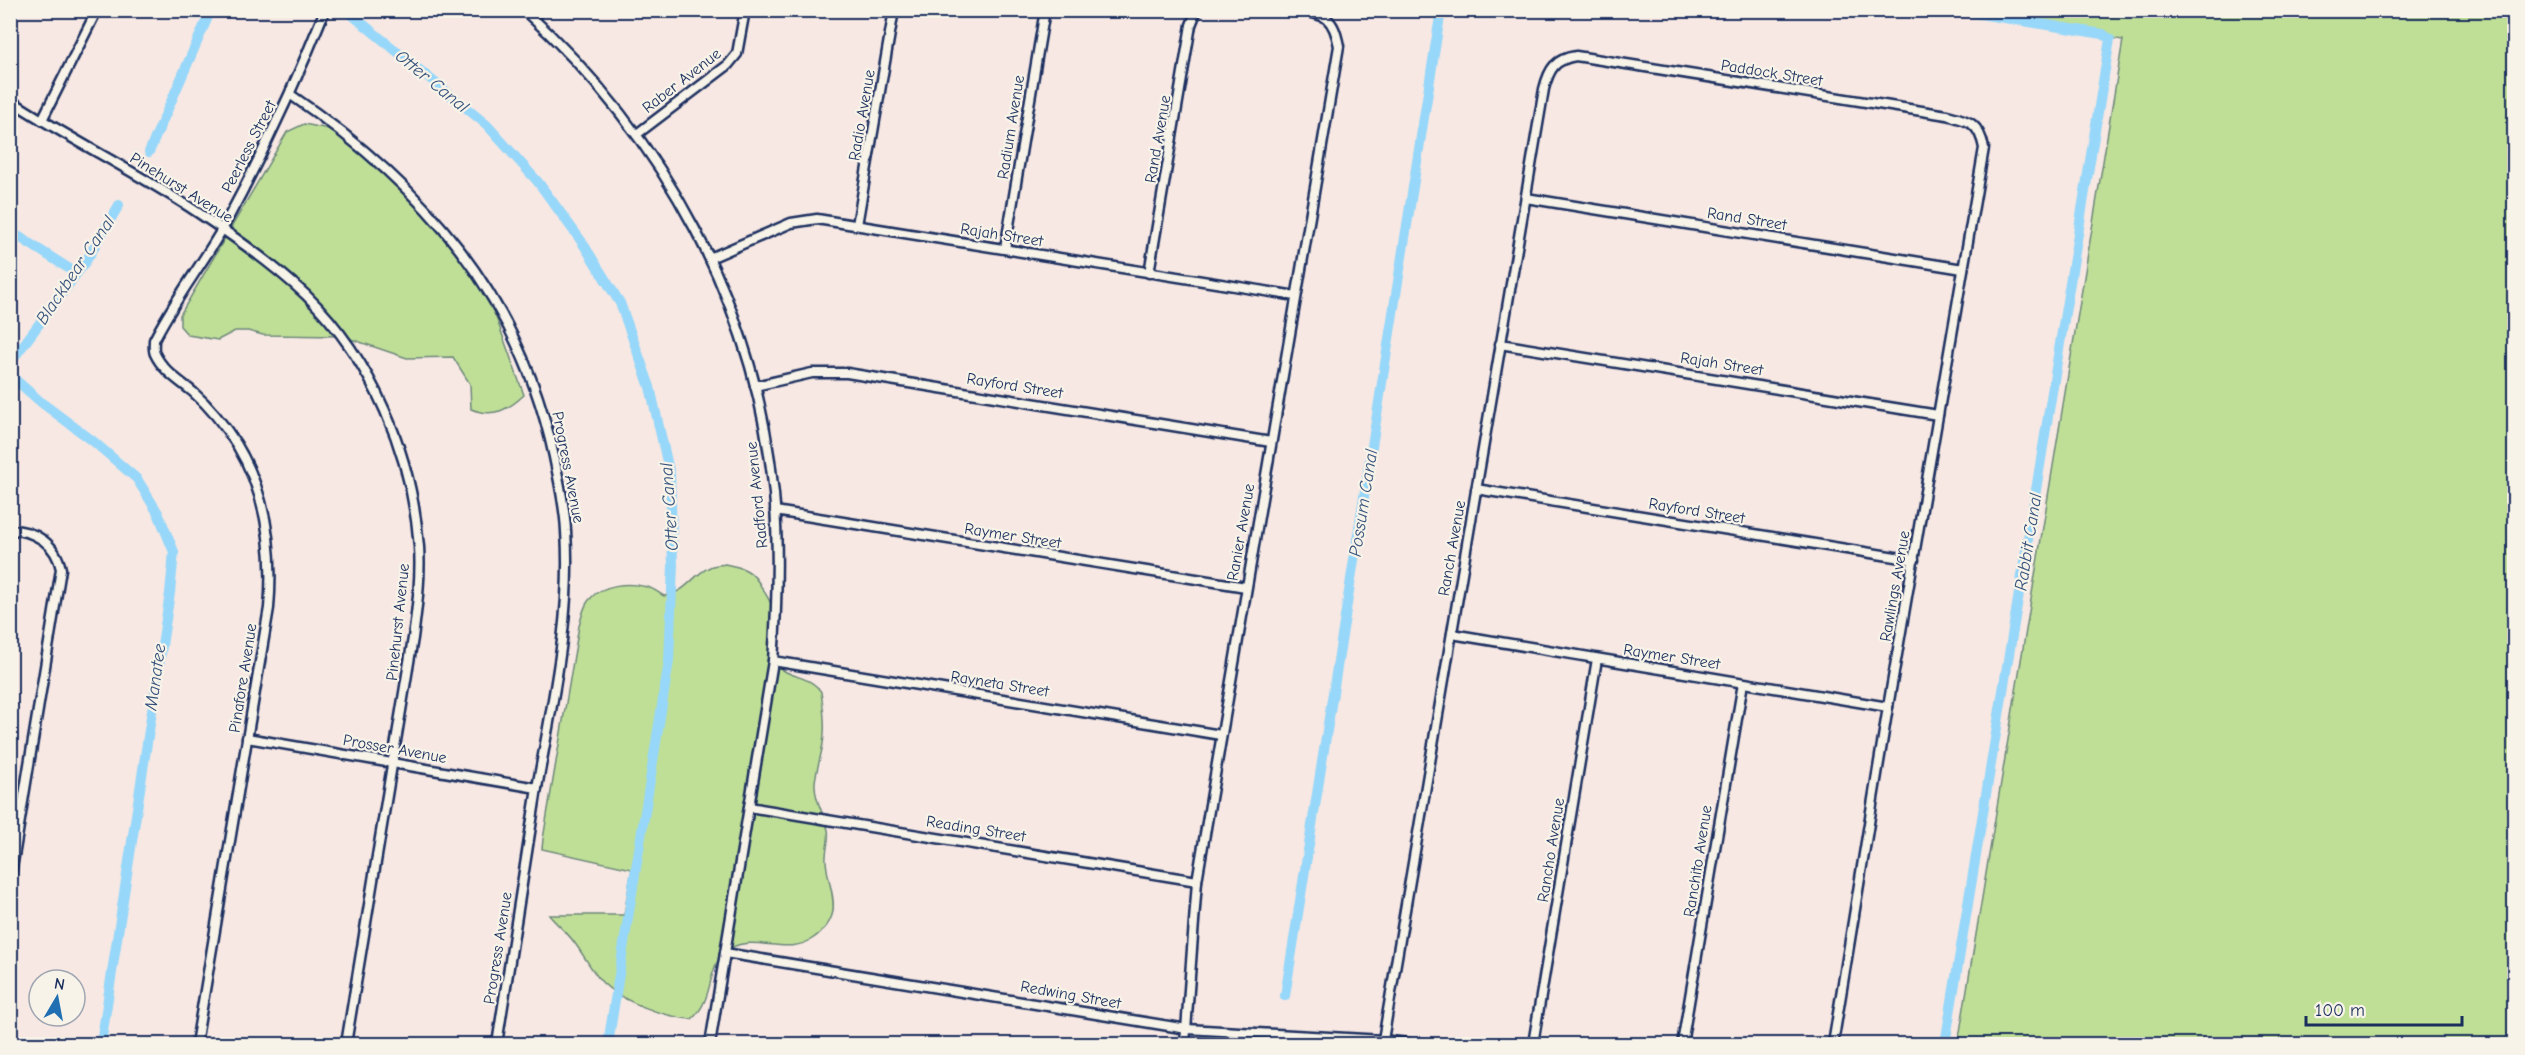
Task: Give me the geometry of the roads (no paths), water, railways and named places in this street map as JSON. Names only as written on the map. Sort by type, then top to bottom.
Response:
[{"type":"street","points":[[42,120],[97,10]]},
{"type":"street","name":"Peerless Street","points":[[154,352],[154,340],[162,324],[222,229],[291,95],[325,10]]},
{"type":"street","name":"Radford Avenue","points":[[524,10],[597,82],[637,134],[678,197],[710,258],[737,326],[754,386],[770,465],[775,511],[777,600],[773,662],[710,1044]]},
{"type":"street","name":"Raber Avenue","points":[[637,134],[728,66],[736,54],[745,10]]},
{"type":"street","name":"Radio Avenue","points":[[857,225],[894,10]]},
{"type":"street","name":"Radium Avenue","points":[[1005,249],[1045,10]]},
{"type":"street","name":"Rand Avenue","points":[[1149,273],[1191,25],[1197,10]]},
{"type":"street","name":"Ranier Avenue","points":[[1185,1044],[1197,881],[1339,46],[1335,27],[1327,18],[1298,10]]},
{"type":"street","name":"Paddock Street","points":[[1554,64],[1564,58],[1576,56],[1726,80],[1947,116],[1973,124],[1981,133]]},
{"type":"street","name":"Ranch Avenue","points":[[1383,1040],[1544,89],[1547,75],[1554,64]]},
{"type":"street","name":"Progress Avenue","points":[[291,95],[397,178],[450,234],[475,269],[522,352],[540,400],[562,492],[567,531],[563,635],[497,1044]]},
{"type":"street","name":"Pinehurst Avenue","points":[[10,100],[222,229],[289,281],[332,325],[369,379],[401,451],[415,513],[419,565],[413,638],[346,1044]]},
{"type":"street","name":"Rawlings Avenue","points":[[1833,1044],[1984,148],[1981,133]]},
{"type":"street","name":"Rand Street","points":[[1526,198],[1963,269]]},
{"type":"street","name":"Rajah Street","points":[[710,258],[791,224],[817,219],[1296,296]]},
{"type":"street","name":"Rajah Street","points":[[1500,344],[1938,415]]},
{"type":"street","name":"Pinafore Avenue","points":[[154,352],[168,372],[212,412],[236,444],[251,472],[265,514],[269,538],[271,579],[269,608],[196,1044]]},
{"type":"street","name":"Rayford Street","points":[[754,386],[812,373],[847,373],[1271,442]]},
{"type":"street","name":"Rayford Street","points":[[1476,489],[1914,560]]},
{"type":"street","name":"Raymer Street","points":[[775,511],[1246,587]]},
{"type":"street","points":[[10,530],[32,533],[46,541],[59,557],[61,568],[10,881]]},
{"type":"street","name":"Raymer Street","points":[[1452,634],[1888,707]]},
{"type":"street","name":"Rancho Avenue","points":[[1533,1044],[1597,659]]},
{"type":"street","name":"Rayneta Street","points":[[773,662],[1221,735]]},
{"type":"street","name":"Ranchito Avenue","points":[[1682,1044],[1743,683]]},
{"type":"street","name":"Prosser Avenue","points":[[247,738],[537,788]]},
{"type":"street","name":"Reading Street","points":[[749,807],[1197,881]]},
{"type":"street","name":"Redwing Street","points":[[725,953],[1187,1029],[1383,1040],[1415,1044]]},
{"type":"waterway","name":"Blackbear Canal","points":[[149,152],[211,10]]},
{"type":"waterway","name":"Otter Canal","points":[[346,10],[487,125],[538,182],[582,242],[620,303],[650,387],[670,475],[673,565],[669,661],[608,1044]]},
{"type":"waterway","name":"Possum Canal","points":[[1285,996],[1441,10]]},
{"type":"waterway","name":"Rabbit Canal","points":[[1945,1044],[2110,39],[2103,34],[1955,10]]},
{"type":"waterway","name":"Blackbear Canal","points":[[10,363],[86,261],[119,205]]},
{"type":"waterway","points":[[10,231],[76,273]]},
{"type":"waterway","name":"Manatee","points":[[10,375],[137,479],[158,513],[174,552],[170,593],[101,1044]]}]
